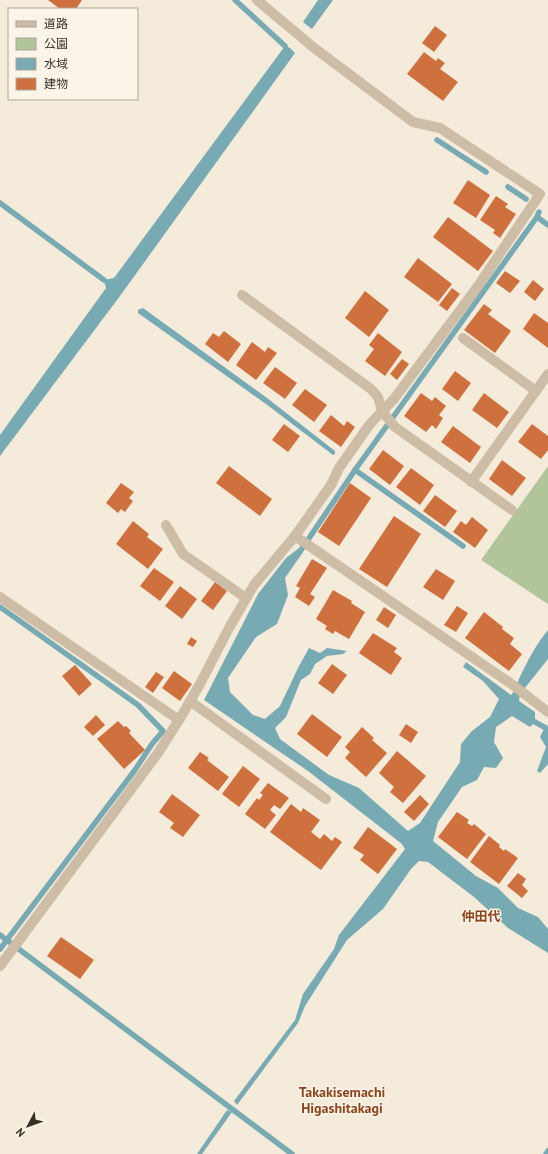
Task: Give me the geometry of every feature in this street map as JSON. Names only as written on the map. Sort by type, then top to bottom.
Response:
[{"type":"street","points":[[0,966],[158,753],[179,720],[254,584],[295,536],[331,485],[339,468],[370,424],[394,399],[478,286],[540,194],[440,128],[413,122],[313,47],[257,0]]},
{"type":"street","points":[[242,295],[371,389],[378,397],[382,411],[395,427],[512,510]]},
{"type":"street","points":[[463,338],[536,391]]},
{"type":"street","points":[[471,482],[548,374]]},
{"type":"street","points":[[166,525],[183,554],[246,598]]},
{"type":"street","points":[[295,536],[513,686],[548,712]]},
{"type":"street","points":[[0,597],[179,720]]},
{"type":"street","points":[[190,700],[326,799]]},
{"type":"green space","points":[[548,466],[548,604],[481,560]]},
{"type":"water","points":[[318,0],[333,0],[312,29],[303,22]]},
{"type":"water","points":[[285,46],[290,48],[295,53],[120,296],[0,456],[0,435],[106,288],[104,280],[114,278]]},
{"type":"water","points":[[143,308],[267,398],[335,451],[335,454],[333,455],[266,404],[138,313],[138,310]]},
{"type":"water","points":[[299,548],[303,552],[285,578],[288,595],[277,624],[256,637],[228,678],[230,692],[253,715],[265,719],[280,706],[309,648],[320,653],[327,648],[347,651],[343,654],[327,656],[315,664],[310,674],[301,680],[286,717],[275,728],[280,739],[329,775],[359,788],[408,831],[420,823],[460,762],[461,744],[472,731],[490,717],[499,699],[483,681],[463,667],[466,662],[511,695],[516,689],[519,679],[532,653],[548,630],[548,659],[520,694],[519,701],[535,712],[535,722],[530,727],[512,716],[496,727],[494,742],[503,758],[496,768],[484,767],[477,780],[462,787],[438,822],[433,841],[476,876],[498,888],[518,908],[538,917],[548,929],[548,953],[508,928],[474,897],[428,862],[419,861],[411,869],[383,909],[347,940],[305,1006],[298,1023],[237,1105],[234,1101],[295,1020],[303,994],[334,949],[339,935],[405,849],[402,844],[308,771],[204,700],[258,594],[286,558]]},
{"type":"water","points":[[545,727],[548,727],[548,764],[540,773],[537,771],[546,747],[540,737]]},
{"type":"water","points":[[227,1110],[232,1112],[202,1154],[197,1154]]},
{"type":"building","points":[[48,0],[82,0],[77,8],[59,8]]},
{"type":"building","points":[[435,26],[447,35],[434,52],[422,43]]},
{"type":"building","points":[[424,52],[436,61],[438,58],[445,63],[440,69],[458,82],[443,101],[407,74]]},
{"type":"building","points":[[468,180],[490,195],[476,218],[453,203]]},
{"type":"building","points":[[496,196],[508,204],[505,207],[516,214],[500,238],[493,233],[495,230],[480,220]]},
{"type":"building","points":[[448,217],[493,251],[478,271],[433,237]]},
{"type":"building","points":[[418,258],[452,284],[438,302],[404,277]]},
{"type":"building","points":[[505,271],[520,281],[510,293],[496,283]]},
{"type":"building","points":[[533,280],[544,289],[535,301],[524,292]]},
{"type":"building","points":[[452,288],[460,294],[447,311],[439,305]]},
{"type":"building","points":[[365,291],[389,310],[369,337],[345,318]]},
{"type":"building","points":[[484,304],[492,310],[488,314],[511,331],[495,353],[464,330]]},
{"type":"building","points":[[534,313],[548,323],[548,348],[523,329]]},
{"type":"building","points":[[224,331],[241,344],[228,362],[205,344],[213,333],[219,337]]},
{"type":"building","points":[[378,333],[402,352],[385,376],[365,361],[374,349],[369,345]]},
{"type":"building","points":[[252,342],[265,352],[268,347],[277,353],[256,380],[236,365]]},
{"type":"building","points":[[402,359],[409,364],[397,380],[390,374]]},
{"type":"building","points":[[275,367],[297,383],[285,399],[263,383]]},
{"type":"building","points":[[455,371],[471,383],[458,401],[442,389]]},
{"type":"building","points":[[305,389],[327,405],[314,422],[292,405]]},
{"type":"building","points":[[421,393],[432,401],[435,397],[446,406],[439,415],[443,418],[436,429],[432,425],[426,432],[404,416]]},
{"type":"building","points":[[484,393],[509,412],[497,428],[472,410]]},
{"type":"building","points":[[331,415],[344,426],[347,421],[355,427],[341,447],[319,431]]},
{"type":"building","points":[[284,424],[300,436],[288,452],[272,440]]},
{"type":"building","points":[[532,424],[548,436],[548,450],[541,459],[518,442]]},
{"type":"building","points":[[453,426],[481,447],[470,463],[441,442]]},
{"type":"building","points":[[383,450],[404,466],[390,485],[369,469]]},
{"type":"building","points":[[502,460],[526,478],[512,496],[489,479]]},
{"type":"building","points":[[229,466],[272,499],[260,516],[216,483]]},
{"type":"building","points":[[411,468],[434,485],[420,505],[396,487]]},
{"type":"building","points":[[121,483],[134,492],[129,498],[133,501],[125,512],[121,509],[118,513],[106,503]]},
{"type":"building","points":[[350,483],[371,498],[339,546],[318,532]]},
{"type":"building","points":[[435,495],[457,511],[445,527],[423,511]]},
{"type":"building","points":[[394,516],[421,534],[387,587],[359,569]]},
{"type":"building","points":[[472,517],[488,530],[475,548],[453,532],[461,521],[466,525]]},
{"type":"building","points":[[133,521],[149,534],[147,537],[163,549],[148,569],[116,544]]},
{"type":"building","points":[[312,559],[327,568],[310,594],[315,597],[309,606],[295,597],[300,588],[296,586]]},
{"type":"building","points":[[154,568],[174,582],[160,601],[140,586]]},
{"type":"building","points":[[436,569],[455,581],[443,600],[423,587]]},
{"type":"building","points":[[215,582],[227,591],[213,610],[201,601]]},
{"type":"building","points":[[180,586],[197,599],[182,619],[165,606]]},
{"type":"building","points":[[333,590],[352,601],[351,603],[365,612],[349,639],[335,631],[333,634],[325,629],[327,626],[316,619]]},
{"type":"building","points":[[457,606],[468,613],[456,632],[444,625]]},
{"type":"building","points":[[384,607],[396,615],[388,628],[376,620]]},
{"type":"building","points":[[484,612],[514,638],[510,644],[522,654],[509,671],[465,638]]},
{"type":"building","points":[[373,633],[397,648],[394,652],[402,658],[391,675],[359,653]]},
{"type":"building","points":[[191,637],[197,641],[193,647],[187,644]]},
{"type":"building","points":[[332,664],[347,675],[333,694],[318,683]]},
{"type":"building","points":[[75,665],[92,684],[79,696],[62,676]]},
{"type":"building","points":[[174,671],[192,684],[180,701],[162,688]]},
{"type":"building","points":[[156,672],[164,677],[153,693],[145,687]]},
{"type":"building","points":[[312,714],[342,737],[327,757],[297,734]]},
{"type":"building","points":[[96,715],[105,725],[93,736],[84,727]]},
{"type":"building","points":[[118,721],[131,731],[129,733],[145,750],[124,769],[97,739]]},
{"type":"building","points":[[406,724],[418,732],[411,743],[399,735]]},
{"type":"building","points":[[362,727],[374,738],[372,740],[387,753],[366,777],[345,758],[350,752],[345,747]]},
{"type":"building","points":[[397,751],[426,776],[403,803],[390,792],[394,787],[379,773]]},
{"type":"building","points":[[200,752],[209,758],[207,760],[229,777],[218,791],[188,768]]},
{"type":"building","points":[[243,766],[260,779],[239,807],[222,794]]},
{"type":"building","points":[[268,783],[289,798],[280,809],[274,805],[270,810],[276,815],[265,829],[245,814],[257,798],[259,800],[263,795],[260,793]]},
{"type":"building","points":[[172,794],[200,815],[183,837],[170,828],[174,823],[159,812]]},
{"type":"building","points":[[420,795],[429,804],[414,821],[404,812]]},
{"type":"building","points":[[291,804],[301,812],[303,808],[320,820],[311,832],[320,839],[324,834],[332,841],[335,837],[342,842],[321,870],[270,832]]},
{"type":"building","points":[[457,812],[469,820],[467,823],[472,826],[474,824],[486,834],[467,859],[438,837]]},
{"type":"building","points":[[368,827],[397,849],[378,874],[360,860],[364,855],[353,848]]},
{"type":"building","points":[[489,836],[500,845],[499,847],[504,851],[505,849],[518,858],[499,884],[470,862]]},
{"type":"building","points":[[518,873],[526,879],[522,885],[528,891],[522,898],[507,886]]},
{"type":"building","points":[[61,937],[94,960],[80,979],[47,956]]},
{"type":"waterway","points":[[235,0],[285,46]]},
{"type":"waterway","points":[[437,140],[486,172]]},
{"type":"waterway","points":[[508,187],[526,199]]},
{"type":"waterway","points":[[0,203],[104,280]]},
{"type":"waterway","points":[[539,212],[537,217],[548,225]]},
{"type":"waterway","points":[[297,556],[355,470],[537,217]]},
{"type":"waterway","points":[[355,470],[463,546]]},
{"type":"waterway","points":[[0,607],[138,705],[163,731],[0,949]]},
{"type":"waterway","points":[[535,722],[548,729]]},
{"type":"waterway","points":[[0,935],[292,1154]]},
{"type":"district","name":"仲田代","points":[[481,916]]},
{"type":"district","name":"Takakisemachi Higashitakagi","points":[[342,1100]]}]
